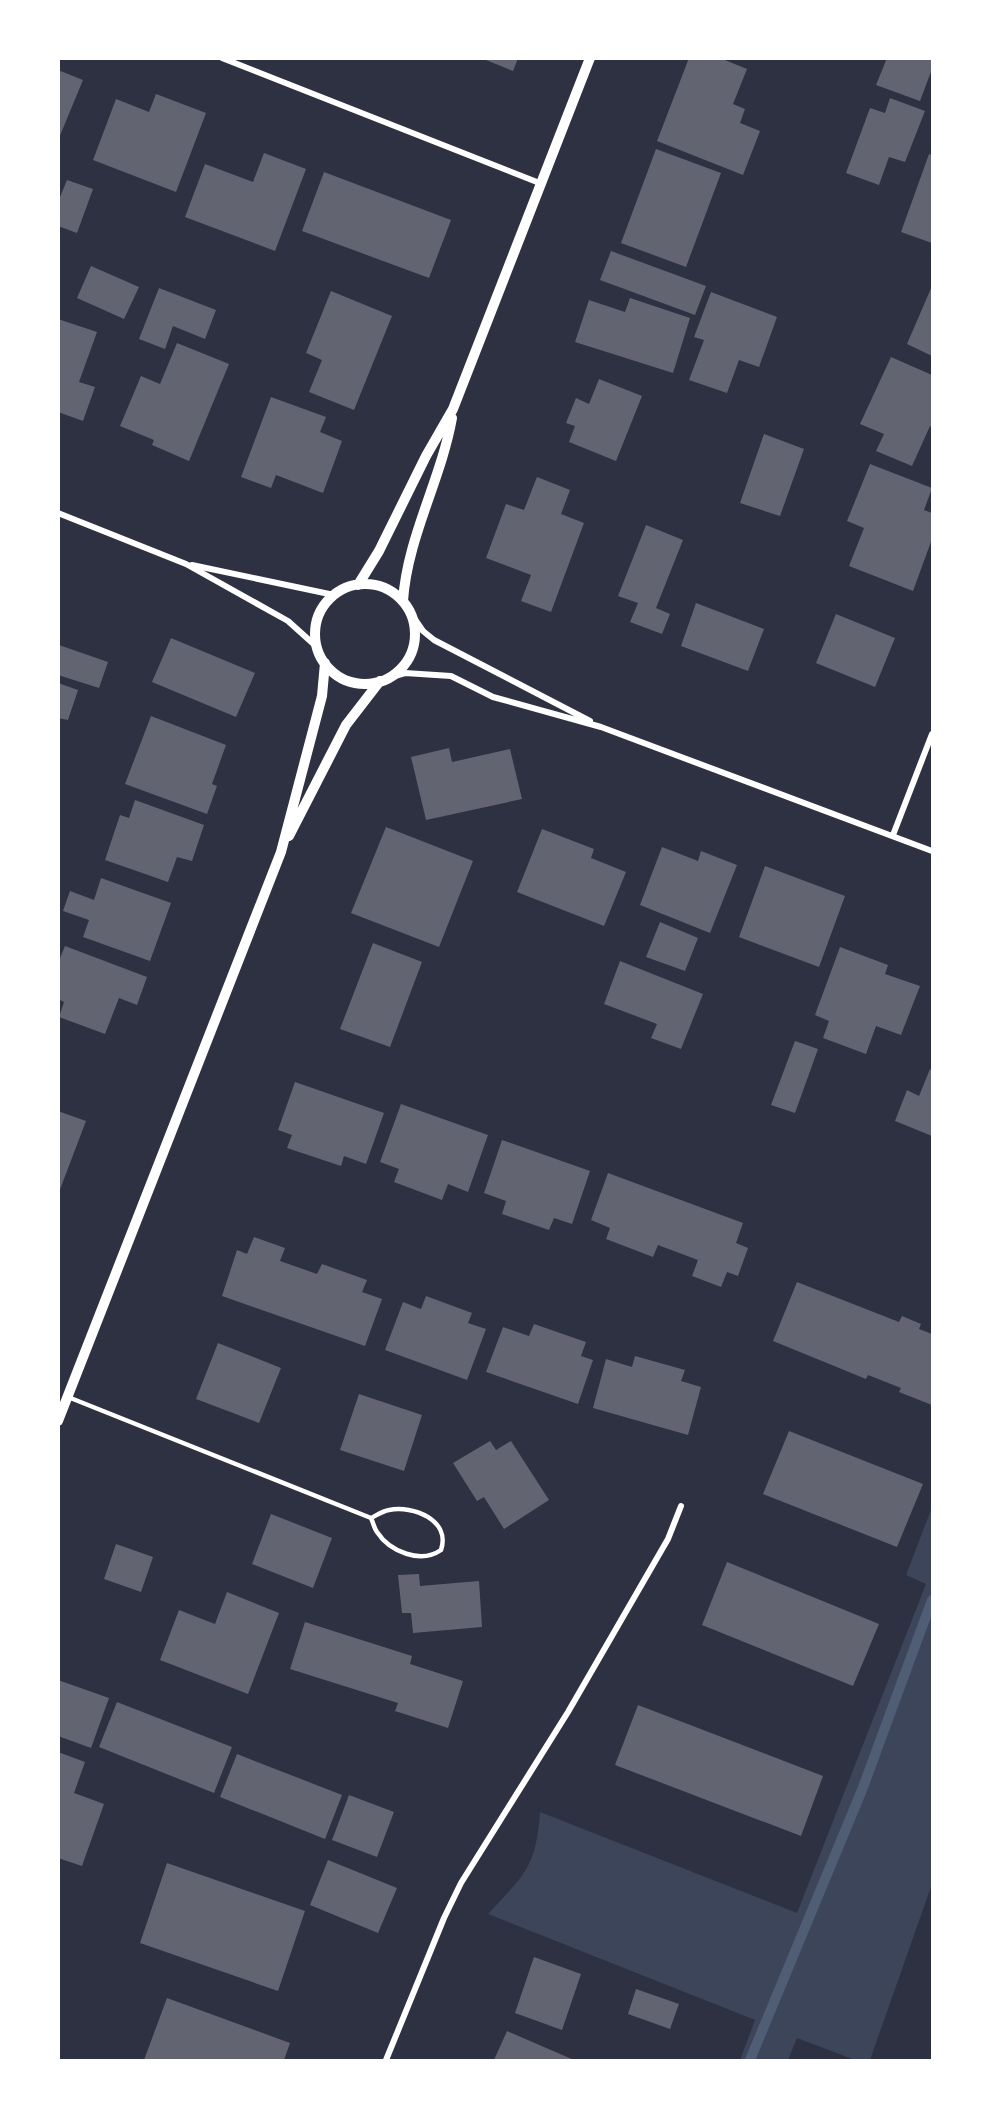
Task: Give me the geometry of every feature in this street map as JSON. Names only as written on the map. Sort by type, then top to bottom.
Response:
[{"type":"street","points":[[222,58],[543,184]]},
{"type":"street","points":[[358,585],[380,550],[426,456],[453,409],[543,184],[590,58]]},
{"type":"street","points":[[403,601],[408,566],[442,462],[453,409]]},
{"type":"street","points":[[58,513],[186,564],[288,621],[318,648]]},
{"type":"street","points":[[186,564],[334,595]]},
{"type":"street","points":[[602,727],[441,645],[423,631],[397,595],[382,587],[358,585],[334,595],[323,607],[316,623],[316,640],[325,663],[338,675],[354,682],[363,684],[405,673],[451,676],[493,697],[602,727],[933,850]]},
{"type":"street","points":[[58,1421],[280,852],[346,724],[384,680],[401,669],[411,655],[415,631],[412,615]]},
{"type":"street","points":[[280,852],[322,696],[325,663]]},
{"type":"street","points":[[893,835],[933,734]]},
{"type":"street","points":[[386,2061],[461,1882],[568,1712],[668,1539],[681,1506]]},
{"type":"lane","points":[[68,1397],[371,1518],[389,1510],[415,1512],[429,1517],[439,1526],[444,1535],[441,1550],[434,1555],[423,1557],[398,1550],[376,1531],[371,1518]]},
{"type":"shaded area","points":[[932,1507],[932,1884],[870,2060],[855,2060],[797,2038],[788,2060],[740,2060],[755,2020],[488,1914],[526,1869],[535,1846],[540,1812],[797,1913],[926,1584],[906,1575]]},
{"type":"building","points":[[481,58],[518,58],[513,71]]},
{"type":"building","points":[[689,58],[720,58],[747,69],[733,104],[745,109],[740,123],[760,131],[743,175],[657,141]]},
{"type":"building","points":[[887,58],[932,58],[932,69],[920,101],[876,85]]},
{"type":"building","points":[[58,70],[83,80],[59,138],[58,138]]},
{"type":"building","points":[[156,94],[206,113],[176,192],[93,160],[116,99],[149,112]]},
{"type":"building","points":[[890,98],[925,111],[905,162],[889,157],[879,185],[846,173],[870,108],[885,113]]},
{"type":"building","points":[[656,149],[721,173],[686,267],[621,243]]},
{"type":"building","points":[[264,153],[306,169],[275,251],[185,217],[205,164],[253,182]]},
{"type":"building","points":[[929,154],[932,155],[932,243],[901,232]]},
{"type":"building","points":[[324,172],[451,220],[429,278],[302,231]]},
{"type":"building","points":[[67,180],[93,189],[77,233],[58,226],[58,202]]},
{"type":"building","points":[[611,251],[706,286],[695,315],[600,280]]},
{"type":"building","points":[[91,266],[139,287],[124,319],[77,298]]},
{"type":"building","points":[[932,286],[932,356],[907,344]]},
{"type":"building","points":[[159,288],[216,310],[205,339],[173,326],[165,349],[139,339]]},
{"type":"building","points":[[331,291],[392,316],[354,410],[309,392],[322,360],[306,353]]},
{"type":"building","points":[[711,292],[777,317],[759,367],[739,360],[727,393],[689,380],[704,340],[694,337]]},
{"type":"building","points":[[630,298],[690,318],[673,373],[575,342],[589,300],[625,312]]},
{"type":"building","points":[[58,319],[97,332],[79,382],[95,387],[83,421],[58,412]]},
{"type":"building","points":[[177,343],[229,364],[189,461],[152,445],[154,440],[120,426],[141,376],[160,384]]},
{"type":"building","points":[[891,357],[932,375],[932,428],[930,426],[912,466],[876,451],[884,434],[860,424]]},
{"type":"building","points":[[599,379],[642,396],[616,461],[569,442],[575,426],[566,423],[576,398],[589,404]]},
{"type":"building","points":[[271,397],[326,417],[320,432],[342,441],[323,493],[276,475],[271,488],[241,477]]},
{"type":"building","points":[[764,434],[804,449],[780,516],[740,503]]},
{"type":"building","points":[[870,464],[932,488],[924,510],[932,513],[932,539],[913,591],[849,566],[864,528],[847,521]]},
{"type":"building","points":[[537,477],[570,490],[561,514],[584,523],[551,612],[521,601],[531,575],[486,558],[506,504],[524,510]]},
{"type":"building","points":[[646,525],[683,540],[656,608],[670,614],[662,634],[630,622],[638,603],[618,596]]},
{"type":"building","points":[[696,603],[764,629],[748,671],[681,646]]},
{"type":"building","points":[[836,614],[895,638],[875,687],[816,663]]},
{"type":"building","points":[[171,638],[255,673],[236,717],[152,682]]},
{"type":"building","points":[[59,645],[108,662],[99,688],[58,675]]},
{"type":"building","points":[[58,683],[78,690],[68,720],[58,718]]},
{"type":"building","points":[[151,716],[226,745],[212,784],[217,786],[207,814],[125,784]]},
{"type":"building","points":[[449,748],[452,762],[510,749],[522,799],[426,820],[411,757]]},
{"type":"building","points":[[135,800],[204,825],[192,861],[177,857],[168,882],[105,860],[120,815],[129,818]]},
{"type":"building","points":[[386,827],[473,861],[439,947],[351,913]]},
{"type":"building","points":[[542,829],[594,849],[591,858],[626,872],[604,926],[517,892]]},
{"type":"building","points":[[662,847],[698,861],[701,851],[737,865],[710,933],[640,905]]},
{"type":"building","points":[[765,866],[845,896],[819,967],[739,937]]},
{"type":"building","points":[[101,878],[171,903],[150,961],[83,937],[89,920],[63,911],[70,891],[94,900]]},
{"type":"building","points":[[660,922],[698,938],[685,971],[646,957]]},
{"type":"building","points":[[373,943],[422,962],[390,1047],[340,1029]]},
{"type":"building","points":[[65,946],[147,977],[137,1005],[119,998],[105,1034],[59,1017],[64,1002],[58,999],[58,957],[60,958]]},
{"type":"building","points":[[840,947],[888,965],[885,974],[920,986],[901,1035],[876,1026],[866,1054],[823,1038],[829,1021],[815,1015]]},
{"type":"building","points":[[620,961],[703,994],[681,1049],[651,1038],[657,1024],[604,1004]]},
{"type":"building","points":[[795,1041],[818,1049],[795,1113],[771,1105]]},
{"type":"building","points":[[930,1069],[932,1071],[932,1136],[895,1121],[907,1090],[919,1096]]},
{"type":"building","points":[[295,1082],[384,1113],[366,1164],[344,1156],[341,1166],[287,1148],[292,1135],[278,1130]]},
{"type":"building","points":[[401,1104],[488,1135],[468,1192],[448,1184],[442,1200],[394,1182],[399,1169],[380,1162]]},
{"type":"building","points":[[58,1111],[86,1121],[59,1192],[58,1192]]},
{"type":"building","points":[[502,1140],[590,1171],[572,1224],[554,1218],[549,1230],[502,1214],[506,1201],[484,1193]]},
{"type":"building","points":[[608,1173],[743,1223],[736,1243],[748,1248],[738,1276],[727,1272],[721,1287],[692,1276],[698,1260],[658,1245],[653,1257],[606,1239],[610,1228],[591,1220]]},
{"type":"building","points":[[254,1237],[285,1248],[280,1261],[317,1274],[322,1264],[367,1280],[362,1292],[382,1299],[365,1346],[222,1296],[237,1250],[247,1254]]},
{"type":"building","points":[[797,1282],[899,1322],[902,1316],[921,1324],[919,1329],[932,1334],[932,1405],[899,1392],[901,1388],[868,1375],[866,1379],[773,1341]]},
{"type":"building","points":[[426,1296],[472,1313],[468,1323],[486,1329],[467,1380],[385,1350],[403,1302],[421,1309]]},
{"type":"building","points":[[534,1324],[586,1342],[581,1356],[593,1360],[578,1404],[486,1372],[503,1327],[529,1336]]},
{"type":"building","points":[[218,1343],[281,1368],[259,1423],[196,1399]]},
{"type":"building","points":[[635,1356],[685,1370],[681,1381],[701,1387],[688,1435],[593,1408],[606,1359],[632,1367]]},
{"type":"building","points":[[359,1394],[422,1415],[404,1471],[340,1450]]},
{"type":"building","points":[[789,1431],[923,1484],[897,1547],[763,1494]]},
{"type":"building","points":[[490,1441],[496,1450],[511,1441],[549,1500],[504,1529],[484,1497],[477,1501],[453,1463]]},
{"type":"building","points":[[271,1514],[332,1538],[313,1588],[252,1564]]},
{"type":"building","points":[[116,1544],[153,1557],[141,1592],[104,1579]]},
{"type":"building","points":[[727,1562],[879,1624],[853,1686],[702,1625]]},
{"type":"building","points":[[419,1574],[420,1586],[479,1581],[482,1627],[413,1633],[411,1613],[402,1613],[398,1575]]},
{"type":"building","points":[[227,1592],[279,1613],[248,1694],[160,1660],[179,1610],[215,1624]]},
{"type":"building","points":[[305,1622],[412,1656],[410,1664],[463,1681],[448,1728],[395,1711],[398,1703],[290,1669]]},
{"type":"building","points":[[58,1680],[109,1698],[91,1748],[58,1736]]},
{"type":"building","points":[[117,1702],[232,1747],[214,1793],[99,1747]]},
{"type":"building","points":[[638,1705],[823,1776],[801,1836],[615,1765]]},
{"type":"building","points":[[58,1752],[85,1762],[74,1793],[104,1804],[82,1866],[58,1858]]},
{"type":"building","points":[[237,1754],[342,1795],[325,1839],[220,1797]]},
{"type":"building","points":[[349,1795],[394,1812],[377,1857],[332,1840]]},
{"type":"building","points":[[328,1860],[397,1888],[378,1933],[310,1905]]},
{"type":"building","points":[[167,1863],[305,1911],[278,1991],[140,1943]]},
{"type":"building","points":[[534,1957],[581,1974],[562,2030],[515,2013]]},
{"type":"building","points":[[636,1989],[679,2004],[670,2029],[628,2014]]},
{"type":"building","points":[[167,1998],[290,2043],[284,2060],[144,2060]]},
{"type":"building","points":[[507,2031],[574,2060],[494,2060]]},
{"type":"waterway","points":[[750,2060],[862,1790],[932,1600]]}]
